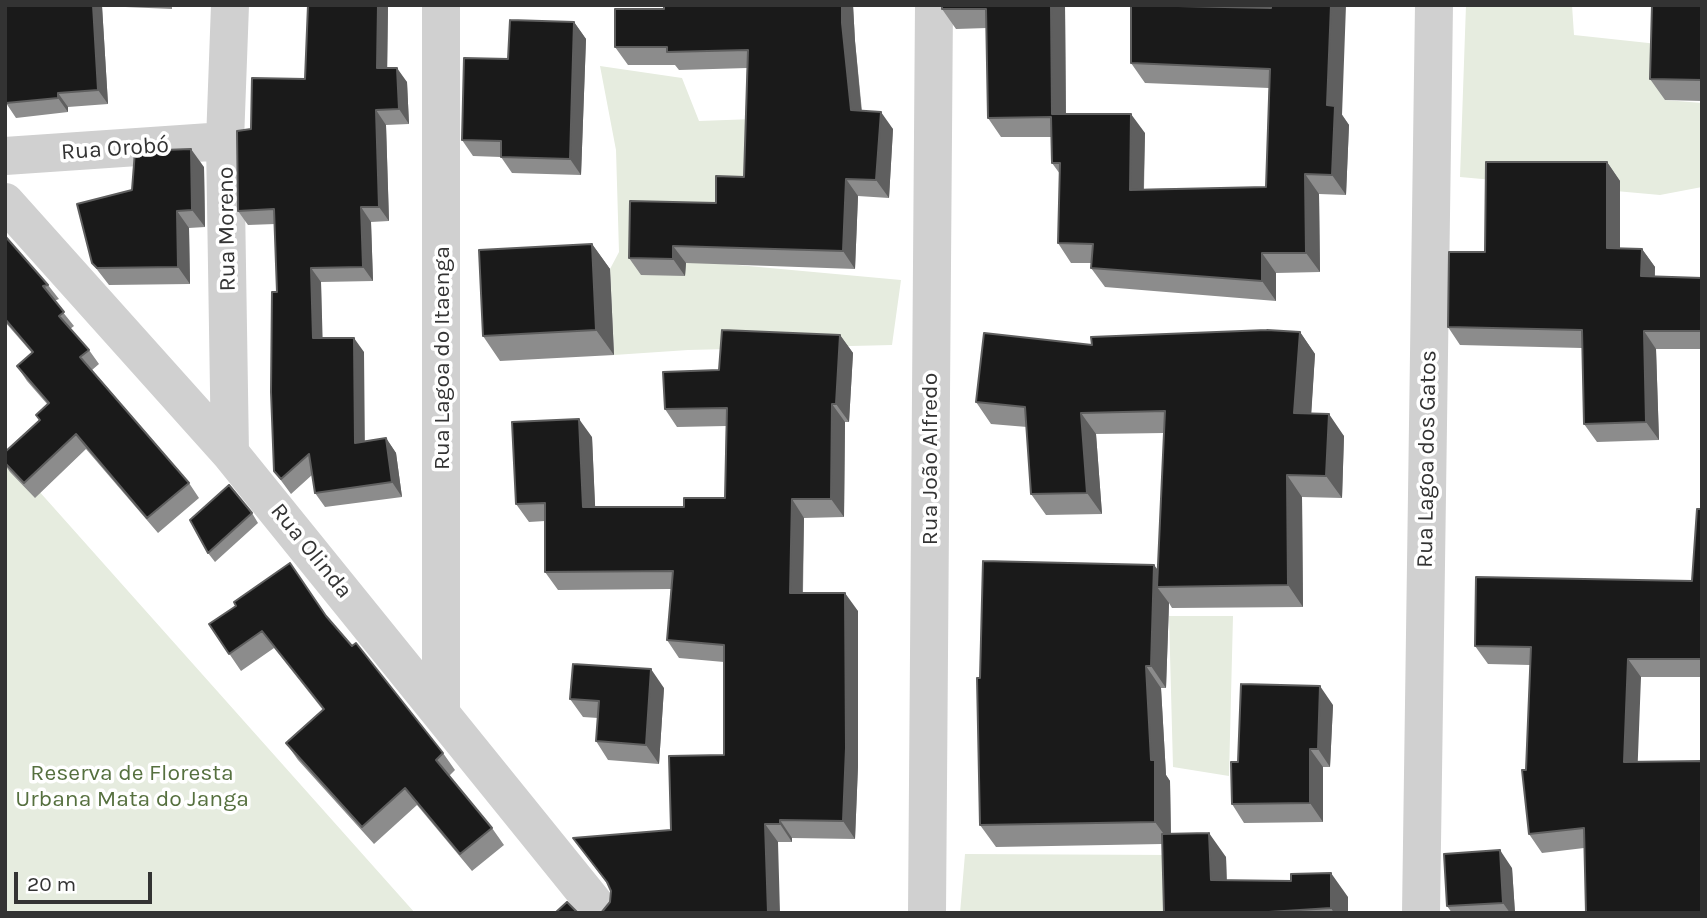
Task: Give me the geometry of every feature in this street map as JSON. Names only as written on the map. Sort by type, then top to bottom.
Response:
[{"type":"street","name":"Rua Moreno","points":[[230,5],[225,141],[230,453]]},
{"type":"street","name":"Rua Lagoa do Itaenga","points":[[440,710],[441,5]]},
{"type":"street","name":"Rua João Alfredo","points":[[927,913],[934,5]]},
{"type":"street","name":"Rua Lagoa dos Gatos","points":[[1421,913],[1434,5]]},
{"type":"street","name":"Rua Orobó","points":[[5,156],[225,141]]},
{"type":"street","name":"Rua Olinda","points":[[5,202],[230,453],[603,913]]},
{"type":"green space","points":[[1466,5],[1572,5],[1574,35],[1667,45],[1665,100],[1702,103],[1702,187],[1660,195],[1460,177]]},
{"type":"green space","points":[[600,66],[682,78],[699,121],[754,119],[756,195],[726,264],[901,280],[892,345],[688,350],[614,355],[610,269],[619,252],[616,150]]},
{"type":"green space","name":"Reserva de Floresta Urbana Mata do Janga","points":[[5,453],[415,913],[5,913]]},
{"type":"green space","points":[[1169,616],[1233,616],[1229,776],[1173,767]]},
{"type":"green space","points":[[965,854],[1172,855],[1166,913],[960,913]]},
{"type":"building","points":[[5,5],[93,5],[98,90],[58,93],[58,98],[6,103]]},
{"type":"building","points":[[308,5],[378,5],[377,68],[397,68],[399,109],[376,110],[379,207],[361,207],[363,267],[311,268],[313,338],[354,338],[355,443],[386,438],[392,482],[315,493],[309,454],[281,479],[274,471],[271,392],[272,292],[277,292],[274,209],[238,211],[237,131],[251,129],[252,78],[305,79]]},
{"type":"building","points":[[664,5],[842,5],[851,110],[881,112],[876,180],[846,179],[843,251],[673,246],[673,259],[629,258],[630,201],[716,203],[716,176],[744,177],[748,50],[667,52],[667,47],[615,47],[615,9],[664,9]]},
{"type":"building","points":[[942,5],[1051,5],[1052,114],[1131,114],[1130,190],[1266,187],[1270,69],[1131,63],[1131,5],[1271,8],[1271,5],[1331,5],[1327,105],[1335,106],[1332,175],[1305,174],[1306,253],[1262,253],[1262,281],[1091,268],[1093,244],[1058,243],[1060,163],[1052,163],[1051,117],[988,118],[986,9],[942,9]]},
{"type":"building","points":[[1652,5],[1702,5],[1702,80],[1650,79]]},
{"type":"building","points":[[510,20],[574,22],[570,159],[501,157],[501,141],[462,140],[464,58],[508,59]]},
{"type":"building","points":[[191,149],[192,210],[177,211],[178,267],[97,268],[92,263],[77,204],[132,190],[135,151]]},
{"type":"building","points":[[1486,162],[1607,162],[1607,248],[1642,249],[1641,276],[1702,278],[1702,331],[1644,331],[1646,422],[1584,424],[1582,330],[1448,327],[1449,252],[1485,252]]},
{"type":"building","points":[[5,236],[48,285],[43,286],[64,312],[59,316],[89,350],[80,357],[189,483],[147,518],[76,434],[24,483],[5,463],[5,452],[40,420],[36,415],[49,403],[17,366],[33,352],[5,319]]},
{"type":"building","points":[[592,244],[596,330],[483,336],[479,250]]},
{"type":"building","points":[[722,330],[840,335],[836,404],[832,404],[831,499],[792,499],[790,593],[845,593],[846,748],[843,821],[780,820],[780,824],[765,824],[768,913],[601,913],[610,902],[611,891],[573,838],[671,830],[669,756],[724,755],[724,645],[667,640],[673,571],[545,572],[545,503],[516,504],[512,422],[579,419],[583,507],[684,507],[684,498],[725,498],[727,408],[665,409],[663,372],[719,370]]},
{"type":"building","points":[[1267,330],[1300,332],[1294,413],[1329,414],[1326,476],[1287,475],[1288,585],[1157,587],[1165,411],[1081,413],[1087,493],[1031,494],[1025,407],[976,402],[984,333],[1092,345],[1091,337]]},
{"type":"building","points":[[229,485],[252,513],[208,553],[190,520]]},
{"type":"building","points":[[1697,509],[1702,509],[1702,659],[1628,659],[1624,762],[1702,761],[1702,913],[1586,913],[1584,828],[1529,834],[1522,770],[1526,770],[1531,647],[1475,646],[1476,577],[1692,581]]},
{"type":"building","points":[[983,561],[1154,565],[1151,666],[1146,666],[1151,760],[1155,760],[1155,822],[980,825],[977,678],[980,678]]},
{"type":"building","points":[[290,563],[326,616],[352,646],[356,643],[443,753],[436,760],[492,828],[460,854],[405,788],[362,827],[286,743],[324,709],[262,631],[229,654],[209,624],[236,606],[234,602]]},
{"type":"building","points":[[573,664],[651,669],[646,745],[596,741],[599,701],[570,699]]},
{"type":"building","points":[[1241,684],[1320,686],[1318,749],[1310,749],[1310,803],[1232,804],[1231,762],[1238,762]]},
{"type":"building","points":[[1209,833],[1211,880],[1291,881],[1291,874],[1331,873],[1331,908],[1253,913],[1164,913],[1162,834]]},
{"type":"building","points":[[1500,850],[1503,903],[1447,906],[1444,854]]},
{"type":"building","points":[[567,902],[578,913],[555,913]]}]
